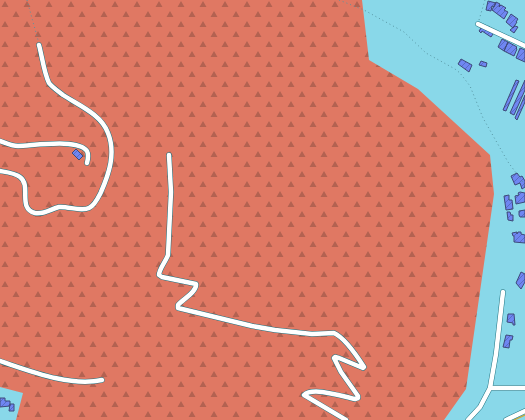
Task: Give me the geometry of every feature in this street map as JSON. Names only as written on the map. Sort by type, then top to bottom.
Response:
[{"type":"street","points":[[478,24],[525,46]]},
{"type":"street","points":[[0,171],[16,175],[22,179],[26,184],[26,204],[28,208],[36,213],[42,213],[68,206],[81,209],[90,208],[96,202],[108,177],[112,148],[108,133],[98,118],[50,84],[39,44]]},
{"type":"street","points":[[0,141],[17,146],[49,143],[73,145],[87,151],[89,157],[87,163]]},
{"type":"street","points":[[169,155],[171,192],[168,255],[159,274],[162,277],[191,282],[197,286],[196,289],[182,300],[178,305],[178,308],[275,330],[312,334],[334,333],[343,339],[364,367],[363,368],[339,358],[334,358],[358,398],[355,399],[338,394],[323,392],[308,392],[304,395],[346,420]]},
{"type":"street","points":[[468,420],[480,407],[490,388],[496,354],[503,292]]},
{"type":"street","points":[[0,361],[67,380],[81,382],[102,380]]},
{"type":"street","points":[[490,388],[525,388]]},
{"type":"street","points":[[506,420],[525,411]]},
{"type":"path","points":[[27,0],[39,44]]},
{"type":"path","points":[[339,0],[364,10],[404,32],[426,53],[460,73],[470,86],[483,118],[508,162],[525,185]]},
{"type":"path","points":[[478,24],[486,0]]},
{"type":"green space","points":[[0,0],[362,0],[369,60],[418,89],[490,155],[494,194],[466,389],[444,420],[16,420],[23,393],[0,387]]},
{"type":"building","points":[[488,1],[496,3],[494,7],[492,6],[491,11],[486,10]]},
{"type":"building","points":[[496,2],[500,4],[499,7],[501,5],[506,8],[504,10],[508,12],[504,19],[492,10]]},
{"type":"building","points":[[511,14],[518,19],[513,28],[506,22]]},
{"type":"building","points":[[483,25],[487,28],[488,26],[495,31],[491,37],[482,31],[481,33],[479,31]]},
{"type":"building","points":[[515,26],[518,27],[514,33],[510,30]]},
{"type":"building","points":[[502,39],[508,42],[504,51],[498,47]]},
{"type":"building","points":[[508,42],[517,47],[514,56],[504,51]]},
{"type":"building","points":[[520,48],[525,50],[525,62],[516,58]]},
{"type":"building","points":[[461,59],[472,65],[469,72],[458,64]]},
{"type":"building","points":[[481,61],[487,63],[486,67],[479,65]]},
{"type":"building","points":[[516,80],[519,81],[506,111],[503,110]]},
{"type":"building","points":[[525,80],[525,90],[514,115],[510,113]]},
{"type":"building","points":[[525,95],[525,102],[517,120],[515,118]]},
{"type":"building","points":[[76,149],[83,156],[79,160],[72,153]]},
{"type":"building","points":[[517,173],[520,177],[522,176],[525,181],[525,187],[522,189],[520,183],[515,185],[511,176]]},
{"type":"building","points":[[518,193],[525,193],[525,202],[516,204],[515,196],[519,195]]},
{"type":"building","points":[[509,195],[509,200],[512,200],[513,209],[506,210],[504,196]]},
{"type":"building","points":[[525,210],[525,217],[520,217],[519,211]]},
{"type":"building","points":[[507,212],[510,212],[511,215],[513,215],[513,221],[508,220]]},
{"type":"building","points":[[517,232],[517,234],[518,232],[521,232],[521,234],[525,235],[525,243],[514,242],[514,236],[512,233]]},
{"type":"building","points":[[521,272],[525,274],[525,282],[521,289],[516,283]]},
{"type":"building","points":[[508,314],[514,314],[515,325],[507,322]]},
{"type":"building","points":[[506,335],[513,336],[512,340],[510,340],[509,348],[503,347]]},
{"type":"building","points":[[0,398],[5,398],[5,401],[10,401],[10,406],[0,407]]},
{"type":"building","points":[[10,404],[14,404],[14,411],[9,411]]},
{"type":"waterway","points":[[514,420],[525,415]]}]
